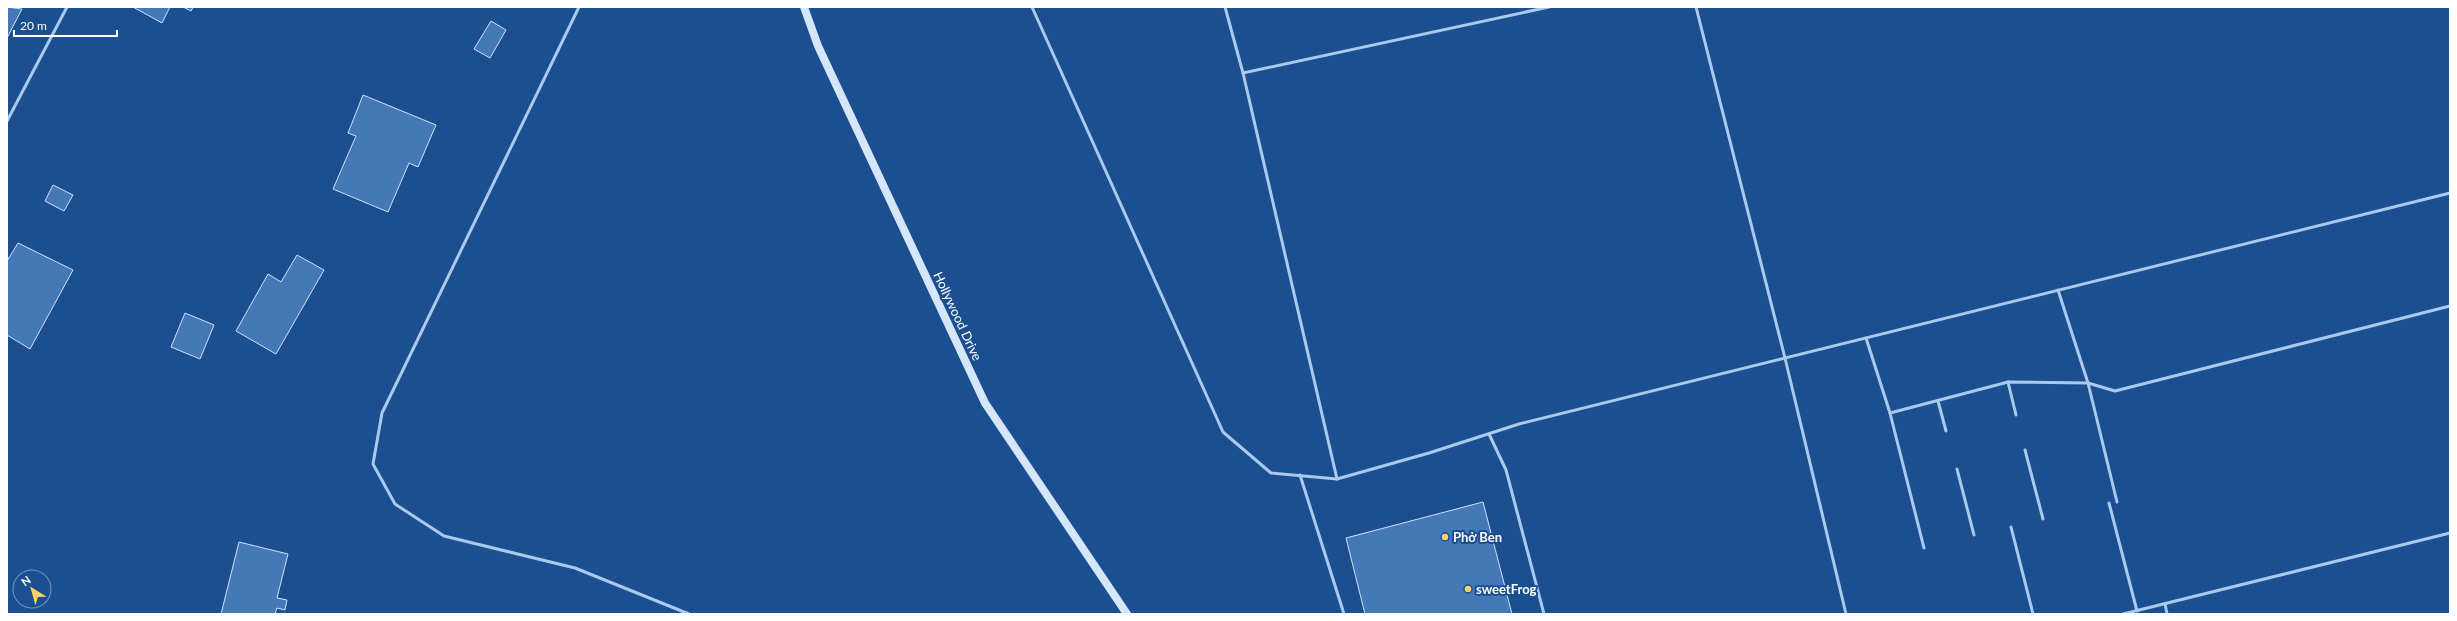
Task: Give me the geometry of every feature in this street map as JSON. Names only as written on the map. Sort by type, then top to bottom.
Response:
[{"type":"main road","name":"Hollywood Drive","points":[[804,7],[818,46],[985,403],[1127,614]]},
{"type":"lane","points":[[7,121],[67,7]]},
{"type":"lane","points":[[579,7],[382,413],[373,464],[395,504],[444,536],[575,568],[689,614]]},
{"type":"lane","points":[[1032,7],[1223,432],[1271,473],[1337,479],[1519,424],[2450,193]]},
{"type":"lane","points":[[1225,7],[1242,73],[1337,479]]},
{"type":"lane","points":[[1242,73],[1549,7]]},
{"type":"lane","points":[[1696,7],[1785,358],[1846,614]]},
{"type":"lane","points":[[2058,290],[2088,383],[2117,502]]},
{"type":"lane","points":[[1890,413],[2008,382],[2088,383],[2115,391],[2450,306]]},
{"type":"lane","points":[[1866,338],[1890,413],[1924,548]]},
{"type":"lane","points":[[2008,382],[2016,415]]},
{"type":"lane","points":[[1938,401],[1946,431]]},
{"type":"lane","points":[[1489,434],[1506,470],[1544,614]]},
{"type":"lane","points":[[2025,450],[2043,519]]},
{"type":"lane","points":[[1957,469],[1974,536]]},
{"type":"lane","points":[[1300,475],[1344,614]]},
{"type":"lane","points":[[2109,503],[2137,610]]},
{"type":"lane","points":[[2011,527],[2033,614]]},
{"type":"lane","points":[[2123,614],[2450,534]]},
{"type":"lane","points":[[2165,604],[2167,614]]},
{"type":"building","points":[[7,7],[22,9],[7,38]]},
{"type":"building","points":[[133,7],[170,7],[162,23]]},
{"type":"building","points":[[183,7],[193,7],[191,11]]},
{"type":"building","points":[[491,21],[506,30],[490,58],[474,49]]},
{"type":"building","points":[[363,95],[436,125],[418,167],[409,163],[388,212],[333,189],[356,136],[348,133]]},
{"type":"building","points":[[53,185],[73,195],[64,211],[45,201]]},
{"type":"building","points":[[18,243],[73,270],[30,349],[7,335],[7,261]]},
{"type":"building","points":[[297,255],[324,270],[276,354],[236,331],[268,274],[281,282]]},
{"type":"building","points":[[185,313],[214,325],[200,359],[171,347]]},
{"type":"building","points":[[1483,502],[1512,614],[1365,614],[1346,538]]},
{"type":"building","points":[[239,542],[288,554],[277,598],[287,600],[285,610],[277,608],[275,614],[221,614]]},
{"type":"place","name":"Phở Ben","points":[[1445,537]]},
{"type":"place","name":"sweetFrog","points":[[1468,589]]}]
